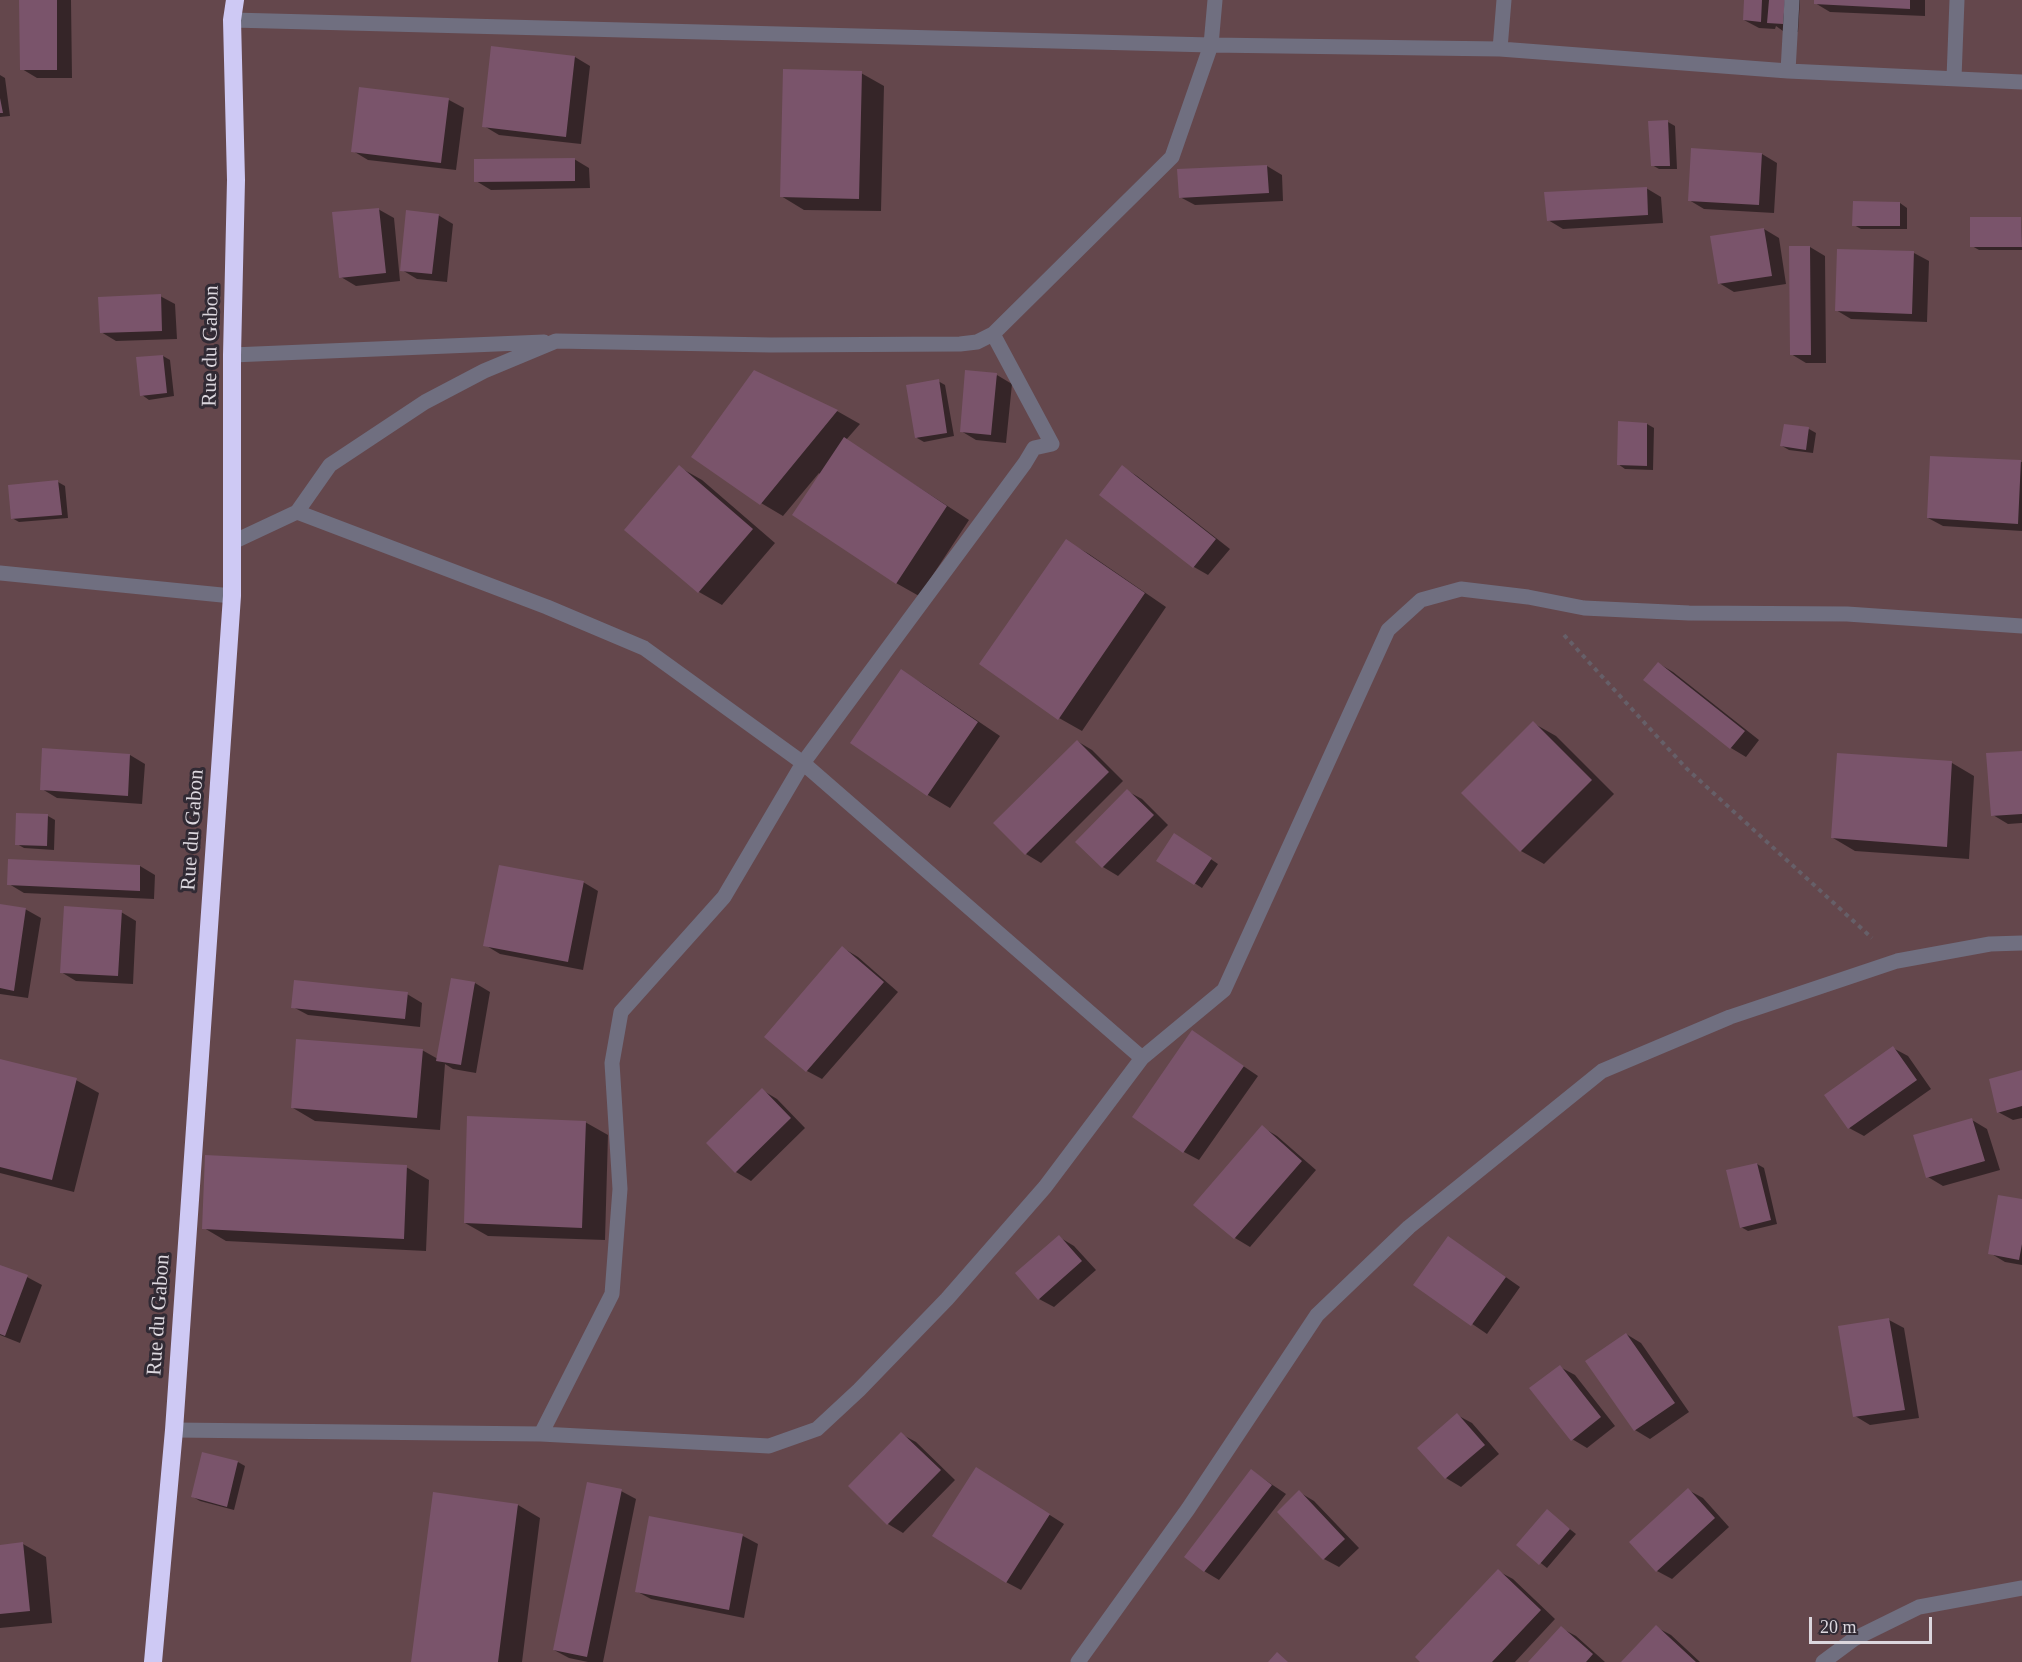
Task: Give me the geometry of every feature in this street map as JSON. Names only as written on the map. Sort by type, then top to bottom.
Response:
[{"type":"highway","name":"Rue du Gabon","points":[[153,1662],[174,1430],[232,596],[232,355],[236,180],[232,20],[235,0]]},
{"type":"street","points":[[232,355],[555,341],[771,345],[976,342],[993,334],[1172,157],[1211,45],[1215,0]]},
{"type":"street","points":[[1500,49],[1504,0]]},
{"type":"street","points":[[1788,71],[1792,0]]},
{"type":"street","points":[[1954,78],[1957,0]]},
{"type":"street","points":[[232,20],[1211,45],[1500,49],[1788,71],[2022,82]]},
{"type":"street","points":[[541,1434],[612,1294],[620,1189],[612,1063],[621,1012],[724,897],[803,763],[1034,448],[1052,444],[993,334]]},
{"type":"street","points":[[233,542],[297,512],[330,465],[425,402],[484,371],[555,341]]},
{"type":"street","points":[[297,512],[547,608],[644,648],[803,763],[1142,1058]]},
{"type":"street","points":[[0,573],[232,596]]},
{"type":"street","points":[[174,1430],[541,1434],[769,1446],[817,1429],[947,1299],[1038,1196],[1142,1058],[1224,990],[1388,630],[1420,600],[1461,589],[1528,597],[1584,608],[1689,613],[1847,614],[2022,626]]},
{"type":"street","points":[[1078,1662],[1188,1509],[1317,1315],[1408,1227],[1602,1071],[1730,1017],[1897,961],[1990,944],[2022,943]]},
{"type":"street","points":[[1823,1662],[1854,1639],[1919,1607],[2022,1588]]},
{"type":"path","points":[[1528,597],[1686,768],[1897,961]]},
{"type":"shaded area","points":[[0,0],[2022,0],[2022,1662],[0,1662]]},
{"type":"building","points":[[19,0],[57,0],[57,70],[20,70]]},
{"type":"building","points":[[1744,0],[1762,0],[1761,22],[1743,20]]},
{"type":"building","points":[[1769,0],[1785,0],[1783,24],[1767,23]]},
{"type":"building","points":[[1814,0],[1910,0],[1910,9],[1814,4]]},
{"type":"building","points":[[491,46],[575,56],[566,137],[482,127]]},
{"type":"building","points":[[783,69],[862,71],[859,199],[780,197]]},
{"type":"building","points":[[359,87],[449,98],[441,163],[351,152]]},
{"type":"building","points":[[1668,120],[1670,166],[1651,166],[1648,121]]},
{"type":"building","points":[[1691,148],[1762,153],[1759,205],[1688,201]]},
{"type":"building","points":[[575,158],[575,181],[474,182],[474,159]]},
{"type":"building","points":[[1267,165],[1269,193],[1179,198],[1177,169]]},
{"type":"building","points":[[1647,187],[1648,215],[1547,221],[1544,192]]},
{"type":"building","points":[[1853,201],[1900,202],[1900,226],[1852,226]]},
{"type":"building","points":[[379,208],[386,273],[339,278],[332,212]]},
{"type":"building","points":[[406,210],[439,214],[432,274],[400,271]]},
{"type":"building","points":[[1970,217],[2021,217],[2022,247],[1970,247]]},
{"type":"building","points":[[1764,228],[1772,276],[1718,284],[1710,236]]},
{"type":"building","points":[[1789,246],[1810,246],[1811,355],[1790,355]]},
{"type":"building","points":[[1837,249],[1914,251],[1912,314],[1835,311]]},
{"type":"building","points":[[161,294],[162,331],[100,333],[98,297]]},
{"type":"building","points":[[163,355],[167,393],[140,396],[136,357]]},
{"type":"building","points":[[754,370],[838,410],[760,505],[691,457]]},
{"type":"building","points":[[965,370],[997,373],[991,435],[960,432]]},
{"type":"building","points":[[939,379],[947,433],[915,438],[906,385]]},
{"type":"building","points":[[1618,421],[1647,423],[1647,466],[1617,465]]},
{"type":"building","points":[[1784,424],[1809,427],[1806,450],[1780,446]]},
{"type":"building","points":[[844,437],[947,506],[896,584],[792,515]]},
{"type":"building","points":[[1930,456],[2021,460],[2018,524],[1927,518]]},
{"type":"building","points":[[679,465],[753,529],[698,593],[624,530]]},
{"type":"building","points":[[1122,465],[1216,539],[1193,568],[1099,495]]},
{"type":"building","points":[[58,480],[62,515],[11,519],[8,485]]},
{"type":"building","points":[[1066,539],[1145,593],[1058,720],[979,664]]},
{"type":"building","points":[[1658,662],[1745,731],[1730,749],[1643,680]]},
{"type":"building","points":[[901,669],[978,722],[927,796],[850,743]]},
{"type":"building","points":[[1533,721],[1592,780],[1520,852],[1461,793]]},
{"type":"building","points":[[1077,740],[1109,772],[1025,855],[993,823]]},
{"type":"building","points":[[42,748],[130,754],[128,796],[40,790]]},
{"type":"building","points":[[2022,751],[2022,814],[1991,816],[1986,753]]},
{"type":"building","points":[[1837,753],[1952,761],[1947,847],[1831,838]]},
{"type":"building","points":[[1127,789],[1154,815],[1102,868],[1075,842]]},
{"type":"building","points":[[16,813],[48,814],[47,846],[15,845]]},
{"type":"building","points":[[1174,833],[1212,858],[1194,885],[1156,861]]},
{"type":"building","points":[[8,859],[140,865],[140,891],[7,885]]},
{"type":"building","points":[[499,865],[584,881],[568,962],[483,946]]},
{"type":"building","points":[[0,904],[26,908],[14,991],[0,988]]},
{"type":"building","points":[[64,906],[122,910],[118,976],[60,973]]},
{"type":"building","points":[[842,946],[884,982],[806,1072],[764,1037]]},
{"type":"building","points":[[451,978],[475,982],[461,1065],[436,1061]]},
{"type":"building","points":[[294,980],[408,992],[405,1019],[291,1008]]},
{"type":"building","points":[[1192,1030],[1244,1066],[1183,1153],[1132,1117]]},
{"type":"building","points":[[296,1039],[423,1049],[417,1118],[291,1108]]},
{"type":"building","points":[[1893,1046],[1917,1080],[1848,1129],[1824,1095]]},
{"type":"building","points":[[0,1059],[77,1078],[52,1180],[0,1167]]},
{"type":"building","points":[[2022,1070],[2022,1106],[1997,1113],[1989,1079]]},
{"type":"building","points":[[762,1088],[791,1118],[735,1173],[706,1143]]},
{"type":"building","points":[[467,1116],[586,1121],[582,1228],[464,1223]]},
{"type":"building","points":[[1972,1118],[1985,1161],[1926,1178],[1913,1135]]},
{"type":"building","points":[[1262,1125],[1302,1161],[1234,1239],[1193,1205]]},
{"type":"building","points":[[205,1155],[407,1165],[404,1239],[202,1229]]},
{"type":"building","points":[[1757,1163],[1771,1220],[1740,1228],[1726,1170]]},
{"type":"building","points":[[1998,1195],[2022,1199],[2022,1244],[2019,1260],[1988,1254]]},
{"type":"building","points":[[1059,1235],[1082,1261],[1038,1300],[1015,1273]]},
{"type":"building","points":[[1448,1236],[1506,1277],[1471,1326],[1413,1285]]},
{"type":"building","points":[[0,1265],[28,1275],[5,1336],[0,1334]]},
{"type":"building","points":[[1889,1318],[1905,1410],[1853,1417],[1838,1326]]},
{"type":"building","points":[[1626,1333],[1675,1403],[1634,1431],[1585,1361]]},
{"type":"building","points":[[1560,1365],[1601,1417],[1571,1441],[1529,1388]]},
{"type":"building","points":[[1457,1413],[1485,1445],[1445,1479],[1417,1448]]},
{"type":"building","points":[[901,1432],[941,1470],[887,1525],[848,1486]]},
{"type":"building","points":[[202,1452],[238,1461],[227,1507],[191,1497]]},
{"type":"building","points":[[976,1467],[1050,1514],[1006,1583],[932,1536]]},
{"type":"building","points":[[1251,1469],[1272,1485],[1204,1572],[1184,1557]]},
{"type":"building","points":[[587,1482],[622,1489],[587,1657],[553,1650]]},
{"type":"building","points":[[1688,1488],[1715,1518],[1656,1572],[1629,1542]]},
{"type":"building","points":[[1299,1490],[1345,1539],[1323,1560],[1277,1512]]},
{"type":"building","points":[[433,1492],[518,1504],[498,1662],[411,1662]]},
{"type":"building","points":[[1547,1509],[1570,1529],[1539,1565],[1516,1545]]},
{"type":"building","points":[[649,1516],[743,1534],[729,1610],[635,1592]]},
{"type":"building","points":[[23,1542],[30,1611],[0,1614],[0,1545]]},
{"type":"building","points":[[1498,1569],[1541,1610],[1492,1662],[1420,1662],[1415,1657]]},
{"type":"building","points":[[1656,1625],[1696,1662],[1621,1662]]},
{"type":"building","points":[[1561,1626],[1593,1654],[1586,1662],[1528,1662]]},
{"type":"building","points":[[1277,1652],[1288,1662],[1268,1662]]}]
